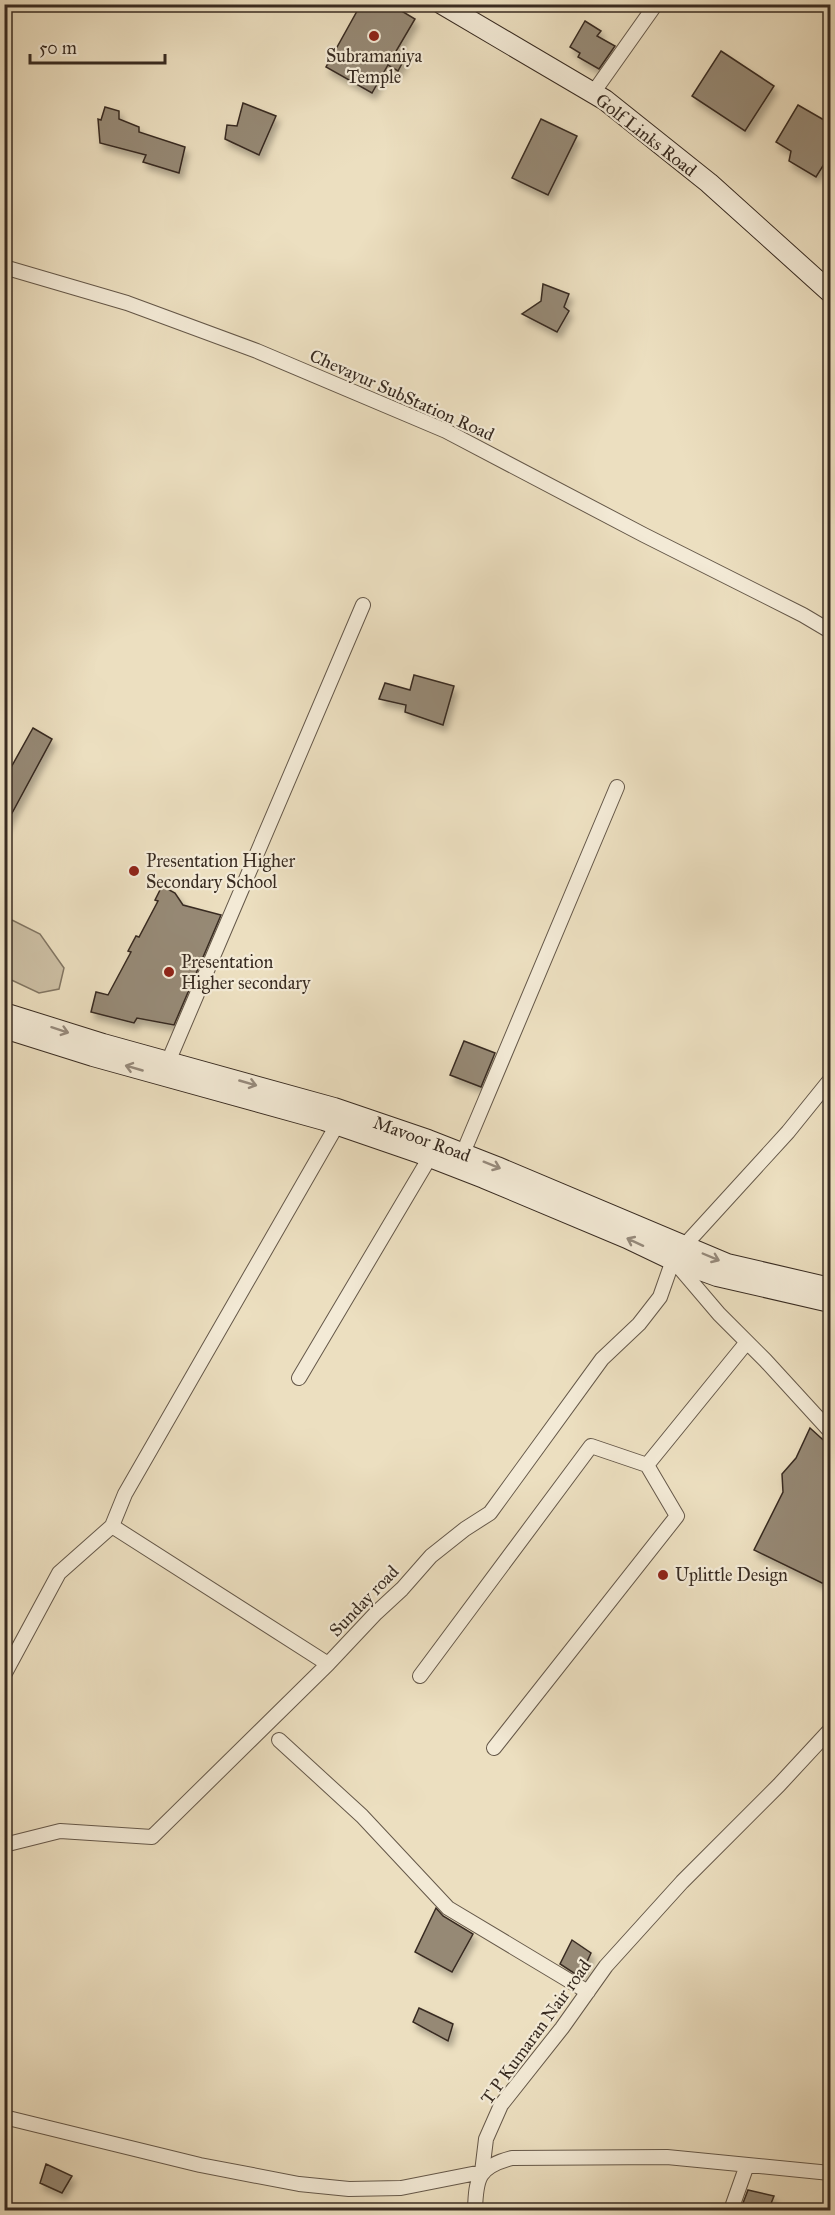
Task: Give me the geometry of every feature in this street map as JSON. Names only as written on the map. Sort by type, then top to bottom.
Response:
[{"type":"main road","name":"Golf Links Road","points":[[442,4],[605,100],[709,183],[831,292]]},
{"type":"main road","name":"Mavoor Road","points":[[4,1013],[334,1108],[463,1154],[679,1253],[717,1276],[831,1302]]},
{"type":"main road","name":"Mavoor Road","points":[[4,1028],[93,1056],[338,1125],[430,1157],[627,1238],[679,1253],[831,1288]]},
{"type":"street","points":[[593,93],[656,4]]},
{"type":"street","name":"Chevayur SubStation Road","points":[[4,267],[127,303],[257,351],[446,431],[644,536],[803,615],[831,632]]},
{"type":"street","points":[[168,1062],[363,605]]},
{"type":"street","points":[[463,1154],[617,787]]},
{"type":"street","points":[[831,1080],[788,1132],[679,1253],[718,1314],[831,1431]]},
{"type":"street","points":[[4,1675],[59,1573],[112,1526],[125,1494],[338,1125]]},
{"type":"street","points":[[299,1378],[430,1157]]},
{"type":"street","name":"Sunday road","points":[[4,1845],[60,1831],[152,1837],[328,1664],[431,1556],[490,1513],[602,1359],[639,1324],[660,1297],[679,1253]]},
{"type":"street","points":[[647,1465],[747,1342]]},
{"type":"street","points":[[420,1676],[591,1446],[647,1465],[677,1516],[494,1748]]},
{"type":"street","points":[[112,1526],[328,1664]]},
{"type":"street","name":"T P Kumaran Nair road","points":[[475,2211],[476,2191],[482,2172],[486,2139],[501,2105],[606,1966],[682,1882],[831,1730]]},
{"type":"street","points":[[279,1740],[362,1816],[448,1908],[588,1992]]},
{"type":"street","points":[[5,2119],[200,2166],[309,2185],[349,2189],[401,2188],[482,2172],[497,2162],[512,2158],[667,2157],[831,2173]]},
{"type":"street","points":[[732,2211],[747,2165]]},
{"type":"shaded area","points":[[4,916],[40,934],[64,968],[59,989],[39,993],[5,977]]},
{"type":"building","name":"Subramaniya Temple","points":[[361,4],[390,4],[415,19],[395,53],[405,58],[398,71],[388,65],[372,93],[326,67]]},
{"type":"building","points":[[585,21],[601,31],[597,36],[615,46],[599,69],[578,57],[580,53],[570,47]]},
{"type":"building","points":[[721,51],[774,86],[745,131],[692,96]]},
{"type":"building","points":[[243,103],[276,116],[259,155],[225,139],[227,125],[237,126]]},
{"type":"building","points":[[798,105],[831,124],[831,153],[816,177],[789,161],[791,151],[776,142]]},
{"type":"building","points":[[105,107],[119,111],[119,119],[139,127],[139,132],[185,147],[179,173],[143,162],[146,155],[100,143],[98,119],[101,120]]},
{"type":"building","points":[[541,119],[577,136],[548,195],[512,178]]},
{"type":"building","points":[[543,284],[569,294],[564,307],[569,311],[557,332],[522,314],[541,301]]},
{"type":"building","points":[[414,675],[454,686],[443,725],[405,712],[406,705],[379,699],[385,683],[410,690]]},
{"type":"building","points":[[33,728],[52,739],[4,828],[4,780]]},
{"type":"building","name":"Presentation Higher secondary","points":[[162,886],[175,893],[183,905],[221,915],[174,1025],[137,1018],[134,1023],[91,1012],[96,992],[108,995],[131,952],[128,951],[136,936],[139,937],[158,901],[155,900]]},
{"type":"building","points":[[464,1041],[495,1053],[481,1087],[450,1075]]},
{"type":"building","points":[[810,1428],[831,1447],[831,1583],[822,1583],[754,1550],[783,1492],[782,1474],[796,1458]]},
{"type":"building","points":[[436,1908],[443,1916],[473,1934],[452,1972],[415,1952]]},
{"type":"building","points":[[572,1940],[591,1953],[580,1977],[560,1964]]},
{"type":"building","points":[[419,2008],[453,2024],[448,2041],[413,2022]]},
{"type":"building","points":[[46,2164],[72,2176],[62,2193],[40,2183]]},
{"type":"building","points":[[748,2190],[774,2196],[768,2211],[740,2211]]},
{"type":"place","name":"Subramaniya Temple","points":[[374,36]]},
{"type":"place","name":"Presentation Higher Secondary School","points":[[134,871]]},
{"type":"place","name":"Presentation Higher secondary","points":[[169,972]]},
{"type":"place","name":"Uplittle Design","points":[[663,1575]]}]
